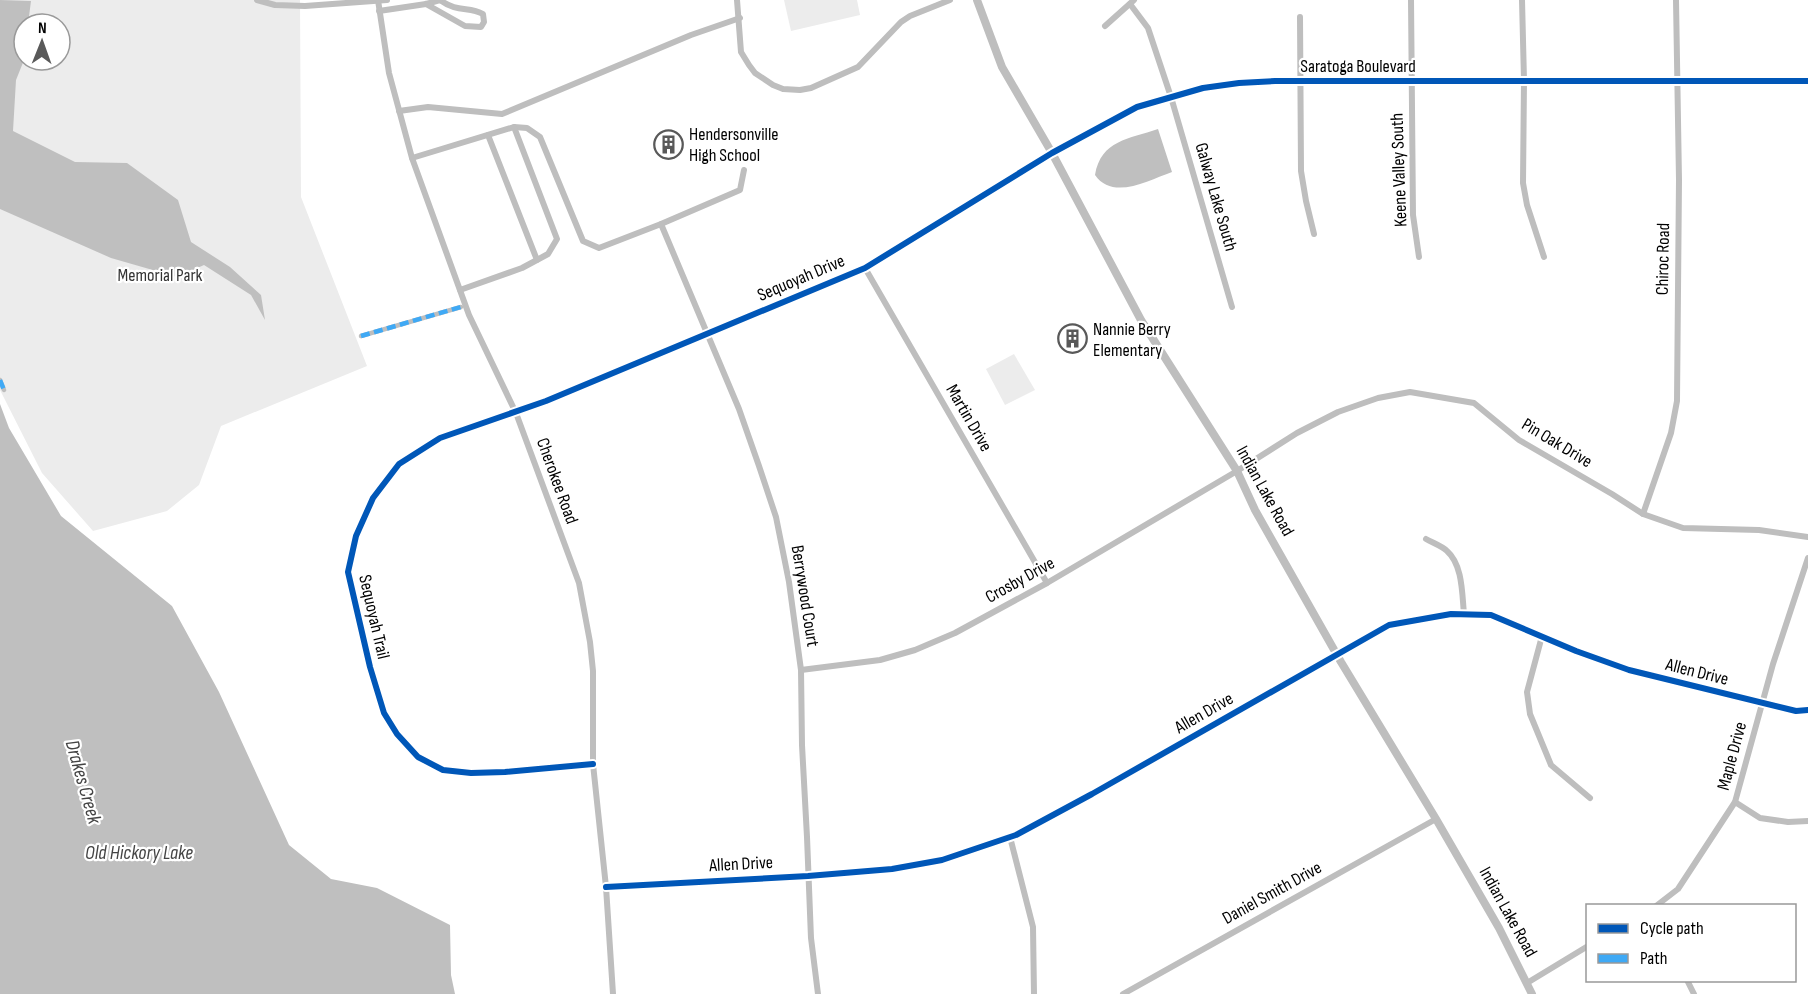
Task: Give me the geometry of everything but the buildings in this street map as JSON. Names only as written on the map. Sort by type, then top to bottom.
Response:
[{"type":"street","points":[[257,0],[275,5],[305,6],[387,0]]},
{"type":"street","points":[[379,11],[440,0],[456,9],[477,11],[483,14],[484,22],[481,27],[465,26],[426,4]]},
{"type":"street","points":[[737,0],[741,52],[755,73],[783,89],[800,90],[858,67],[901,22],[950,0]]},
{"type":"street","name":"Indian Lake Road","points":[[977,0],[1002,67],[1052,153],[1141,320],[1237,471],[1255,510],[1337,655],[1499,928],[1532,994]]},
{"type":"street","name":"Keene Valley South","points":[[1411,0],[1413,215],[1419,257]]},
{"type":"street","points":[[1522,0],[1523,183],[1527,205],[1544,257]]},
{"type":"street","name":"Chiroc Road","points":[[1643,514],[1671,433],[1677,401],[1677,0]]},
{"type":"street","name":"Cherokee Road","points":[[378,1],[389,73],[412,158],[469,315],[516,413],[579,583],[586,612],[593,671],[593,764],[606,886],[613,994]]},
{"type":"street","points":[[1105,26],[1132,2]]},
{"type":"street","name":"Galway Lake South","points":[[1132,2],[1148,28],[1171,97],[1232,306]]},
{"type":"street","points":[[1300,17],[1301,171],[1314,234]]},
{"type":"street","points":[[399,111],[428,107],[502,114],[691,35],[740,18]]},
{"type":"street","name":"Saratoga Boulevard","points":[[1052,153],[1137,107],[1203,88],[1239,83],[1524,80],[1808,81]]},
{"type":"street","points":[[412,158],[514,127],[527,128],[540,136],[583,241],[598,248],[740,190],[744,170]]},
{"type":"street","points":[[460,290],[522,268],[548,254],[556,239],[514,127]]},
{"type":"street","points":[[488,135],[537,260]]},
{"type":"street","name":"Sequoyah Drive","points":[[546,401],[865,268],[1052,153]]},
{"type":"street","name":"Berrywood Court","points":[[661,224],[739,409],[776,517],[789,582],[801,670],[801,745],[811,938],[818,994]]},
{"type":"street","name":"Martin Drive","points":[[865,268],[1047,583]]},
{"type":"street","points":[[361,336],[461,307]]},
{"type":"street","points":[[0,381],[4,390]]},
{"type":"street","name":"Pin Oak Drive","points":[[1237,471],[1298,433],[1338,412],[1378,398],[1410,392],[1474,403],[1519,440],[1643,514],[1683,528],[1759,530],[1808,537]]},
{"type":"street","name":"Sequoyah Trail","points":[[546,401],[440,438],[399,464],[373,498],[356,536],[348,572],[380,704],[398,734],[418,757],[443,770],[471,773],[593,764]]},
{"type":"street","name":"Crosby Drive","points":[[801,670],[880,660],[915,650],[955,633],[1047,583],[1237,471]]},
{"type":"street","points":[[1426,539],[1448,550],[1455,562],[1460,580],[1464,614]]},
{"type":"street","name":"Maple Drive","points":[[1659,904],[1678,889],[1735,802],[1773,664],[1808,558]]},
{"type":"street","name":"Allen Drive","points":[[606,886],[808,876],[892,869],[942,860],[1010,837],[1092,794],[1389,626],[1451,614],[1491,615],[1629,670],[1796,711],[1808,710]]},
{"type":"street","points":[[1542,636],[1527,692],[1530,714],[1551,765],[1590,798]]},
{"type":"street","points":[[1735,802],[1761,818],[1788,822],[1808,821]]},
{"type":"street","name":"Daniel Smith Drive","points":[[1123,994],[1436,819]]},
{"type":"street","points":[[1010,837],[1034,927],[1034,994]]},
{"type":"street","points":[[1527,982],[1586,947]]},
{"type":"green space","name":"Memorial Park","points":[[0,0],[300,0],[301,197],[367,366],[221,426],[199,485],[167,511],[93,531],[42,473],[0,390]]},
{"type":"green space","points":[[784,0],[857,0],[860,15],[791,31]]},
{"type":"green space","points":[[1014,354],[1035,390],[1005,405],[986,369]]},
{"type":"water","points":[[0,0],[31,1],[30,12],[12,12],[12,72],[19,72],[16,80],[13,131],[75,162],[127,163],[178,200],[191,242],[230,267],[261,295],[265,320],[251,295],[204,265],[177,277],[111,258],[0,209]]},
{"type":"water","points":[[1158,129],[1172,172],[1121,188],[1103,183],[1095,175],[1103,154],[1110,148],[1127,139]]},
{"type":"water","name":"Old Hickory Lake","points":[[0,404],[9,428],[61,516],[172,606],[219,692],[289,845],[331,879],[377,888],[450,925],[451,975],[455,994],[0,994]]},
{"type":"marked path","points":[[361,336],[461,307]]},
{"type":"marked path","points":[[0,380],[4,390]]},
{"type":"cycle path","points":[[593,764],[505,772],[471,773],[443,770],[418,757],[397,734],[384,713],[370,667],[348,572],[356,536],[373,498],[399,464],[440,438],[546,401],[865,268],[1052,153],[1137,107],[1203,88],[1275,81],[1808,81]]},
{"type":"cycle path","points":[[606,887],[808,876],[892,869],[942,860],[1016,835],[1389,625],[1451,614],[1491,615],[1576,651],[1629,670],[1796,711],[1808,710]]},
{"type":"place","name":"Hendersonville High School","points":[[668,144]]},
{"type":"place","name":"Nannie Berry Elementary","points":[[1072,339]]},
{"type":"water label","name":"Drakes Creek","points":[[83,782]]}]
